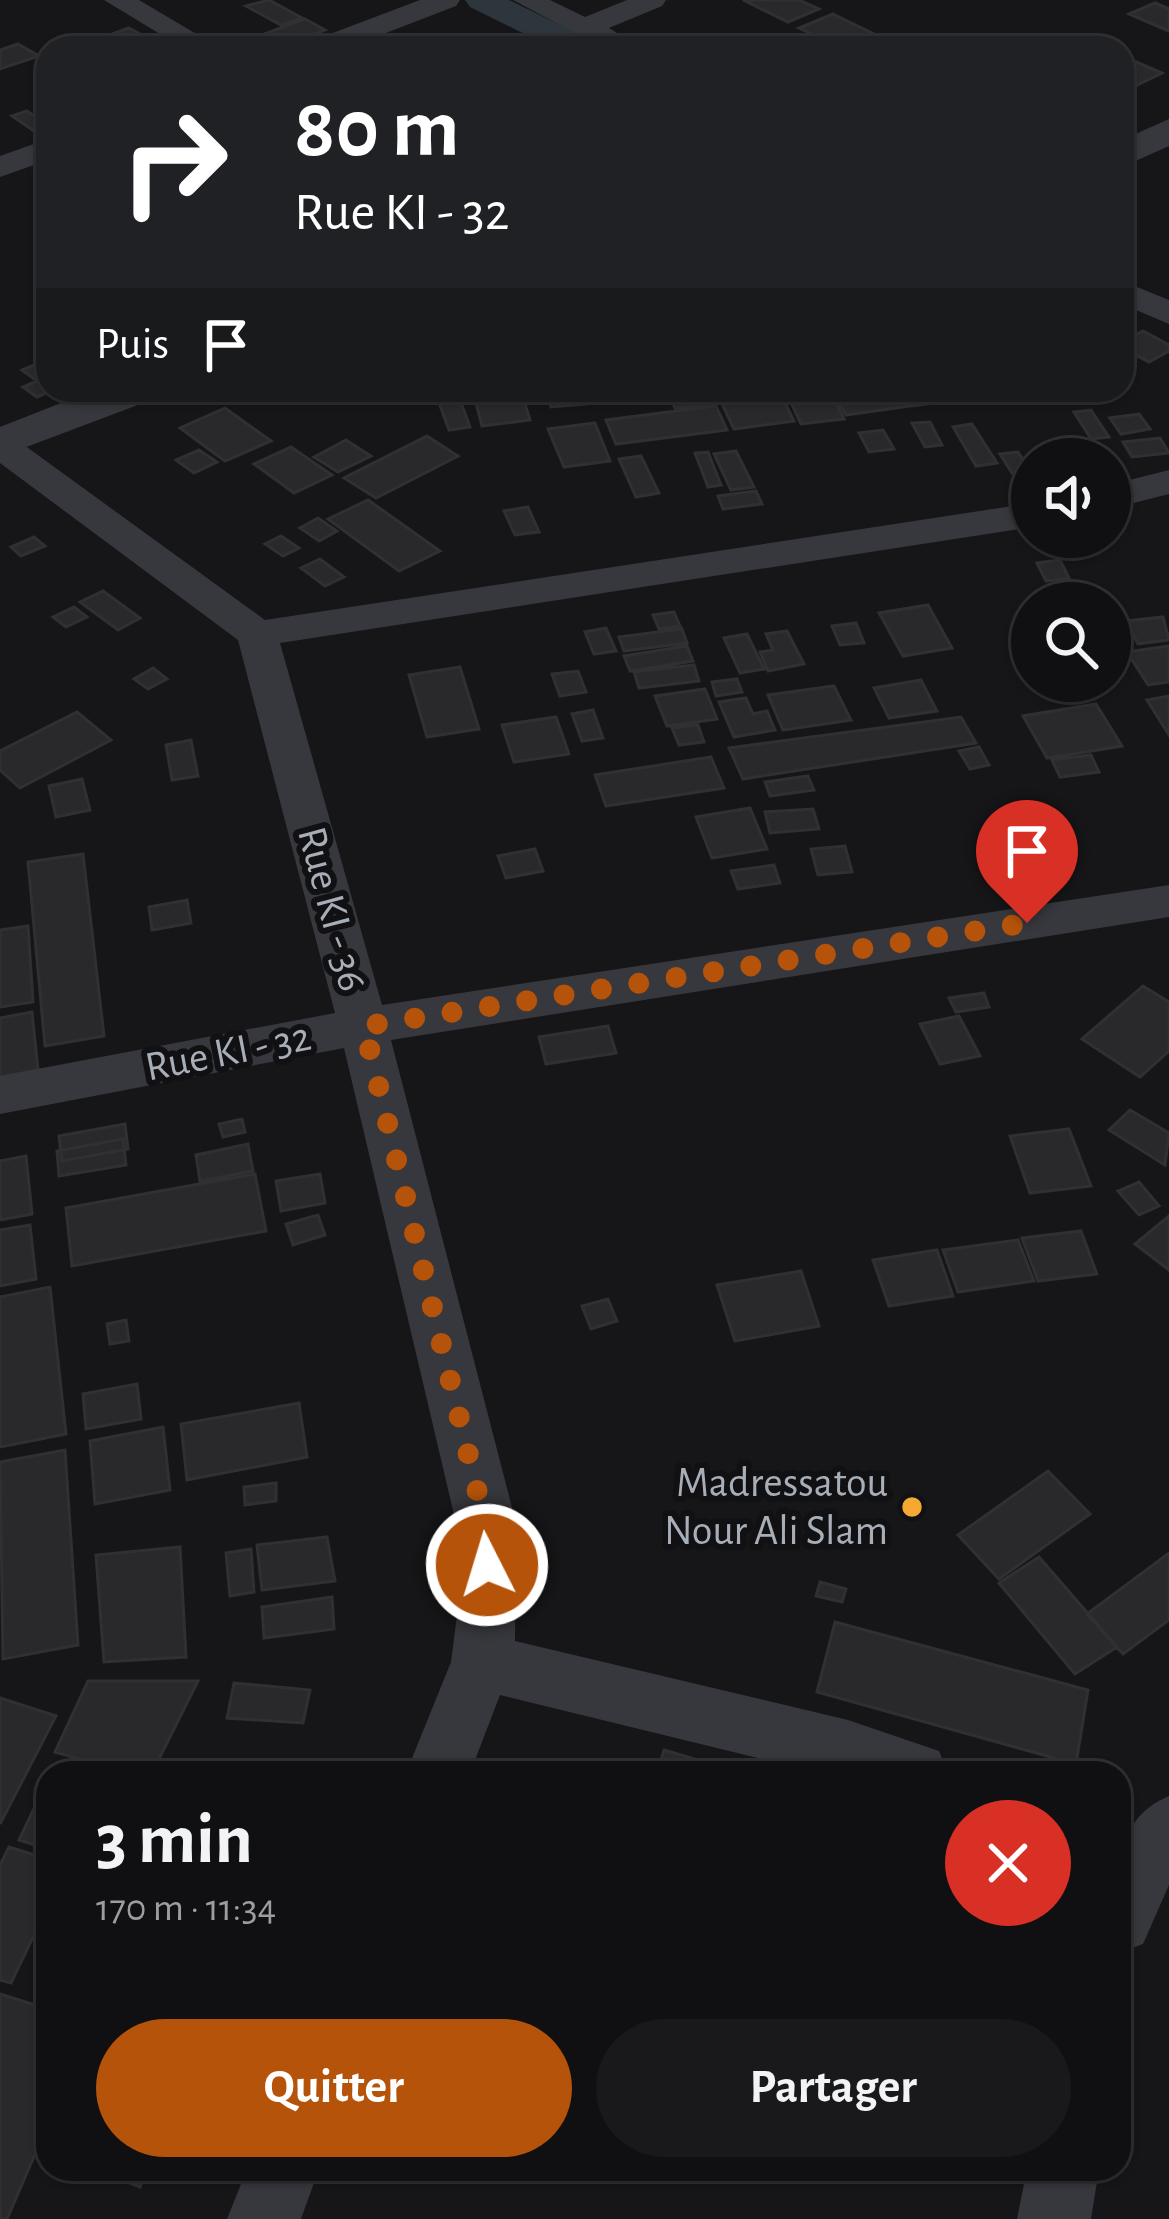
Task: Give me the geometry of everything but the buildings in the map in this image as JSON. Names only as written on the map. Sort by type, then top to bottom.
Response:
[{"type":"street","points":[[118,0],[183,36]]},
{"type":"street","points":[[352,36],[446,0]]},
{"type":"street","points":[[526,0],[603,36]]},
{"type":"street","points":[[585,27],[652,0]]},
{"type":"street","points":[[1134,149],[1169,131]]},
{"type":"street","points":[[0,133],[36,150]]},
{"type":"street","points":[[0,167],[36,154]]},
{"type":"street","points":[[1134,297],[1169,314]]},
{"type":"street","points":[[0,444],[105,402]]},
{"type":"street","points":[[0,444],[257,634],[1011,518]]},
{"type":"street","points":[[1131,492],[1169,482]]},
{"type":"street","name":"Rue KI - 36","points":[[257,634],[364,1026],[485,1523],[488,1608],[482,1662],[443,1761]]},
{"type":"street","name":"Rue KI - 32","points":[[0,1095],[364,1026],[1169,901]]},
{"type":"street","points":[[482,1662],[881,1761]]},
{"type":"street","points":[[264,2219],[278,2181]]},
{"type":"street","points":[[1054,2219],[1062,2181]]},
{"type":"waterway","points":[[482,0],[556,36]]},
{"type":"place","name":"Madressatou Nour Ali Slam","points":[[912,1507]]},
{"type":"route","points":[[487,1565],[485,1523],[364,1026],[1027,923]]}]
